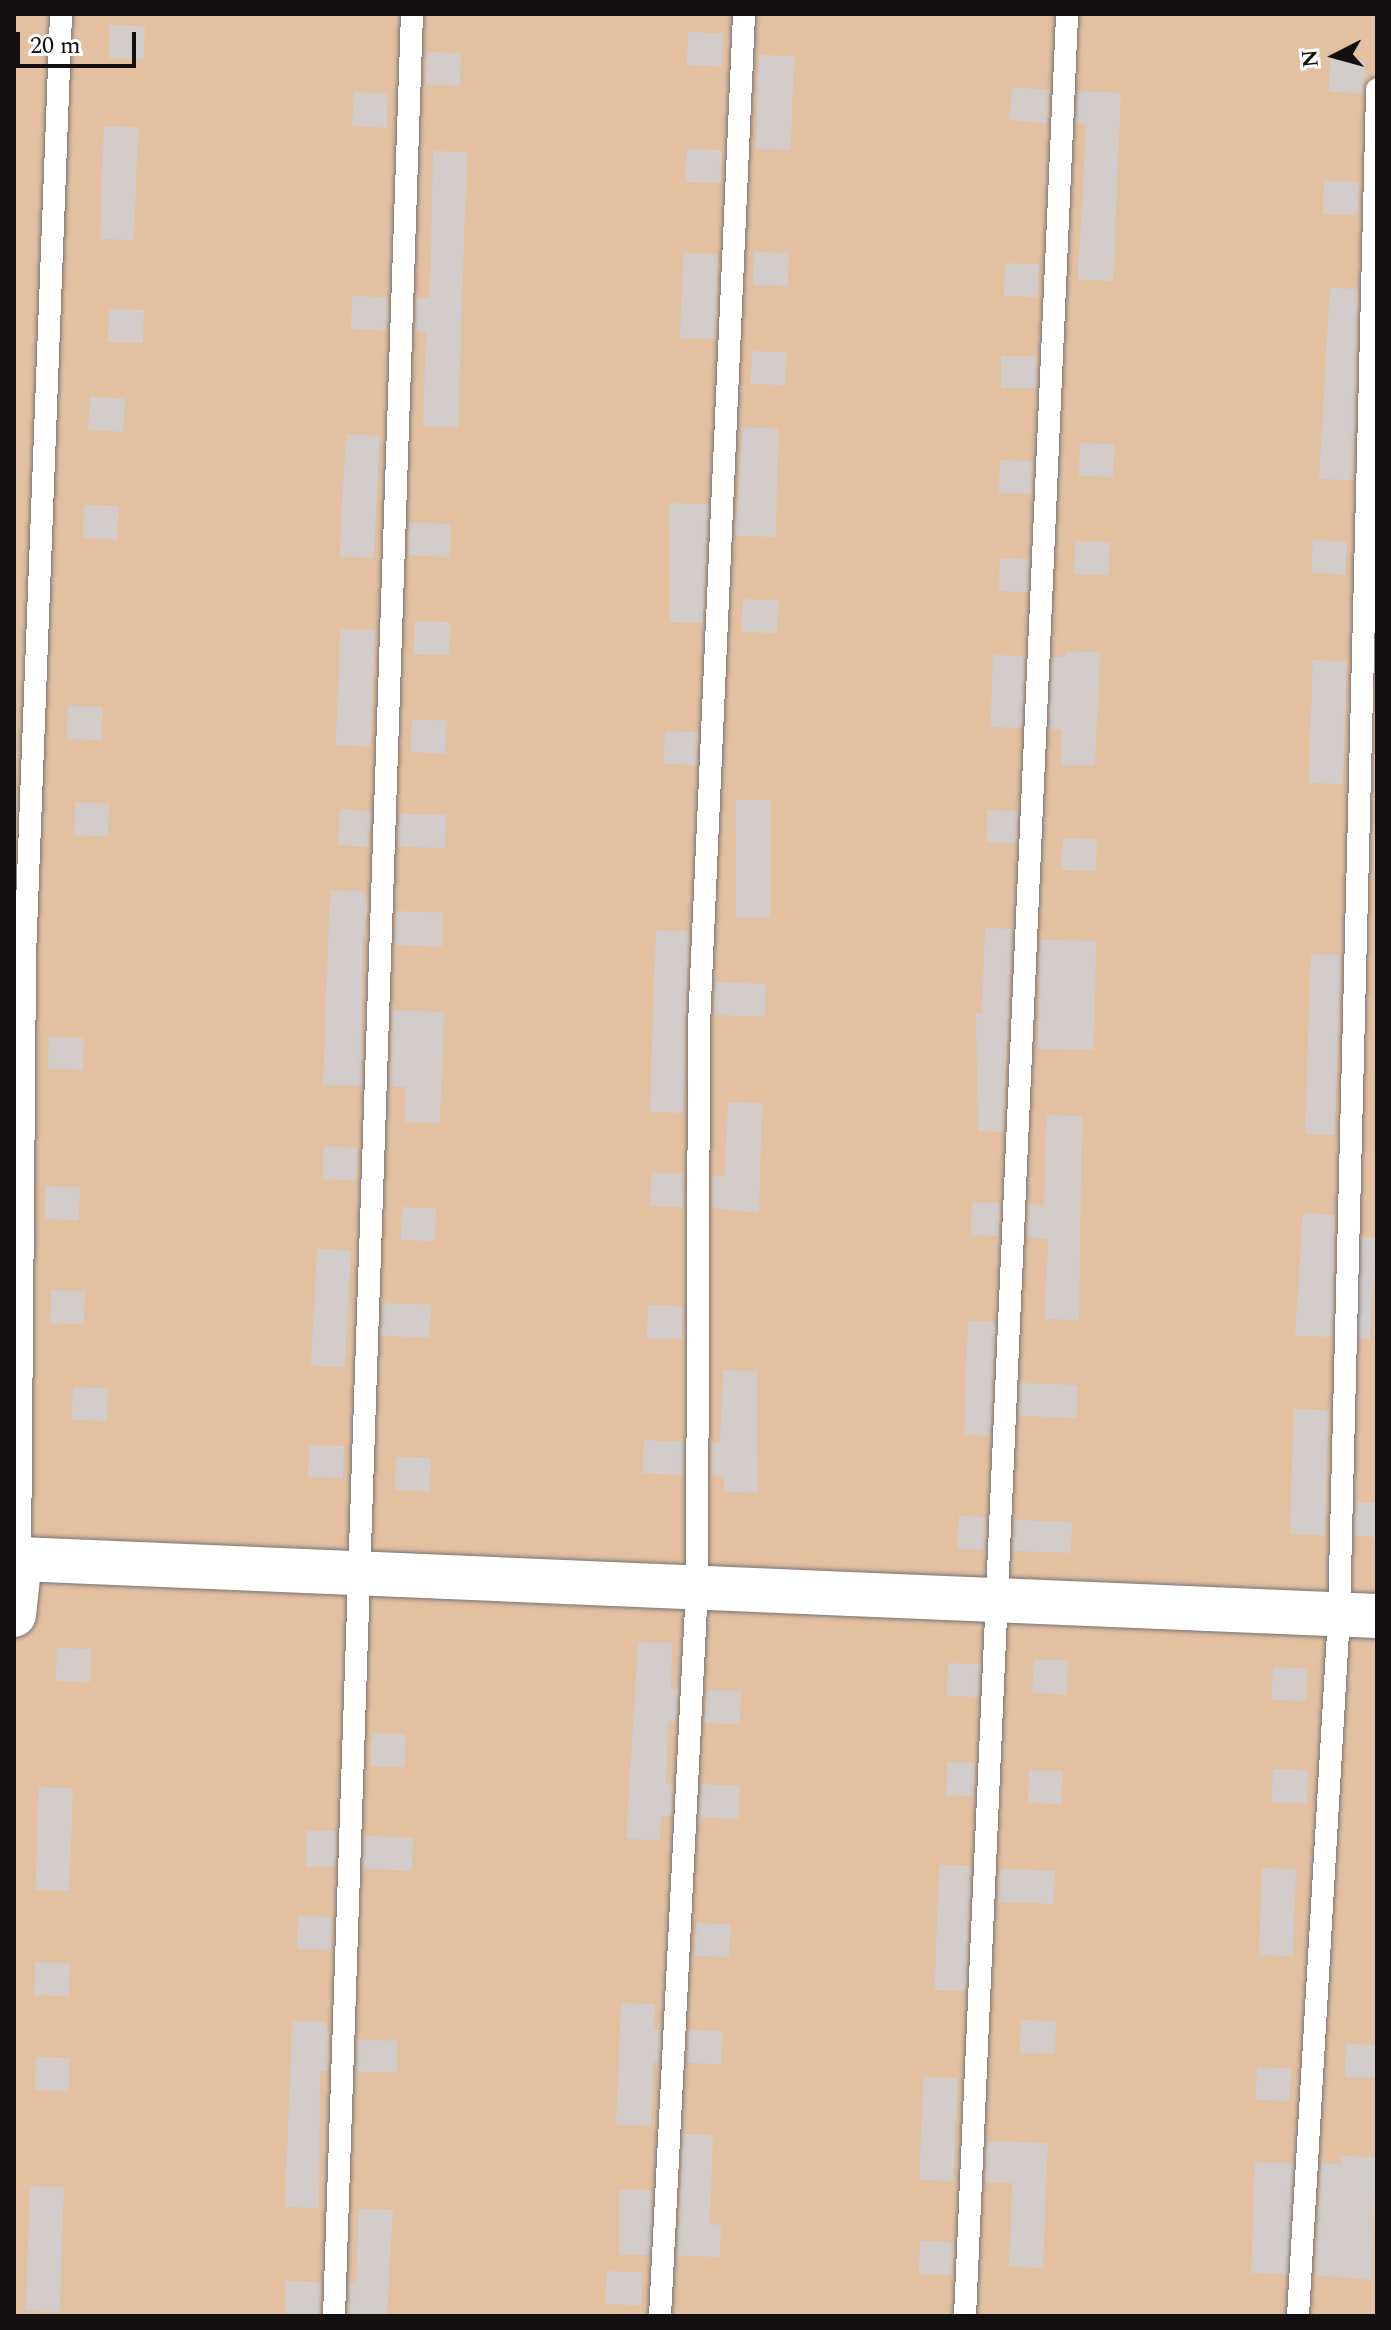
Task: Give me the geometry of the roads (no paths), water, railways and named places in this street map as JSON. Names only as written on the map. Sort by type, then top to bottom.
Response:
[{"type":"street","points":[[14,1615],[17,1559],[1358,1616]]},
{"type":"lane","points":[[17,1559],[25,956],[61,14]]},
{"type":"lane","points":[[334,2316],[362,1573],[412,14]]},
{"type":"lane","points":[[660,2316],[697,1587],[699,1025],[744,14]]},
{"type":"lane","points":[[965,2316],[1000,1600],[1067,14]]},
{"type":"lane","points":[[1298,2316],[1358,1616],[1377,89]]}]
